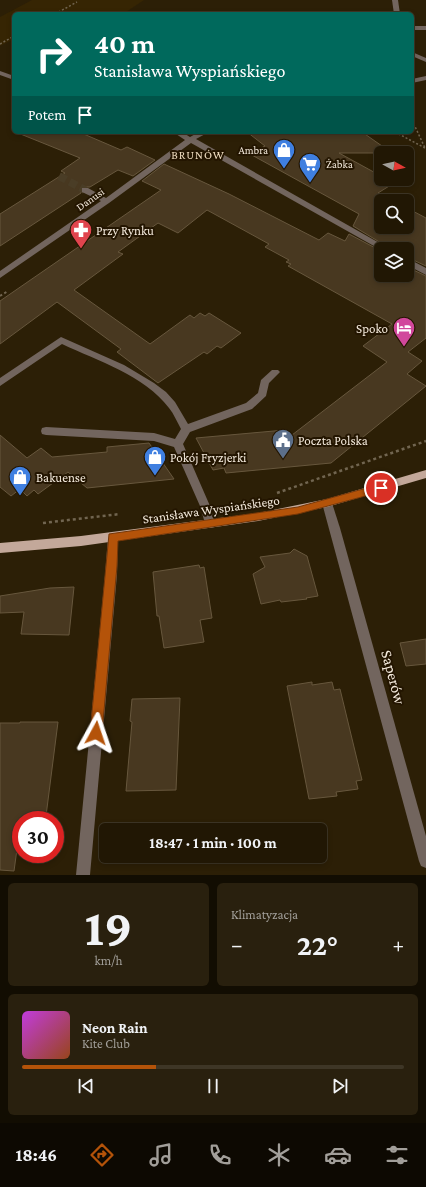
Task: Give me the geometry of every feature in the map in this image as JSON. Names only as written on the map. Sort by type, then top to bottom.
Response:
[{"type":"main road","name":"Stanisława Wyspiańskiego","points":[[0,548],[113,537],[298,510],[424,475]]},
{"type":"street","points":[[395,0],[397,12]]},
{"type":"street","points":[[414,28],[426,28]]},
{"type":"street","points":[[414,55],[426,60]]},
{"type":"street","points":[[0,73],[12,77]]},
{"type":"street","points":[[414,81],[426,78]]},
{"type":"street","points":[[181,134],[374,242]]},
{"type":"street","name":"Danusi","points":[[0,275],[106,202],[191,139],[201,134]]},
{"type":"street","points":[[85,190],[106,202]]},
{"type":"street","points":[[414,265],[426,272]]},
{"type":"street","points":[[0,383],[61,340],[139,377],[159,392],[172,405],[186,429]]},
{"type":"street","points":[[178,444],[186,429],[249,406],[263,394],[264,382],[275,372]]},
{"type":"street","points":[[46,431],[154,438],[178,444]]},
{"type":"street","points":[[178,444],[205,506],[210,524]]},
{"type":"street","name":"Saperów","points":[[327,503],[426,861]]},
{"type":"street","points":[[83,875],[113,537]]},
{"type":"path","points":[[59,12],[77,2]]},
{"type":"path","points":[[0,44],[12,37]]},
{"type":"path","points":[[399,134],[425,148],[414,124]]},
{"type":"path","points":[[287,489],[426,441]]},
{"type":"shaded area","points":[[32,0],[144,0],[126,12],[12,12],[12,40],[0,46],[0,17]]},
{"type":"building","points":[[20,134],[84,134],[121,150],[127,147],[155,160],[133,176],[118,170],[90,187],[81,187],[81,193],[0,246],[0,214],[65,173],[61,171],[80,158]]},
{"type":"building","points":[[250,134],[365,134],[382,146],[374,146],[374,153],[339,153],[374,172],[374,186],[389,186],[378,193],[380,194],[374,194],[374,234],[414,234],[414,212],[426,218],[426,266],[414,260],[414,242],[379,242],[353,226],[359,214],[250,154],[265,146]]},
{"type":"building","points":[[164,164],[229,194],[319,240],[328,233],[345,241],[349,234],[374,247],[374,282],[414,282],[414,270],[426,276],[426,338],[408,352],[422,361],[407,374],[426,386],[331,463],[226,473],[224,468],[213,470],[196,438],[285,430],[292,435],[387,362],[363,346],[392,324],[288,266],[291,264],[286,262],[289,260],[265,247],[269,244],[207,210],[178,233],[158,223],[118,252],[123,254],[74,290],[150,344],[190,315],[194,318],[200,313],[205,316],[209,313],[241,333],[221,348],[217,346],[207,354],[204,352],[158,383],[117,352],[121,349],[57,302],[0,344],[0,301],[161,190],[142,181]]},
{"type":"building","points":[[0,435],[27,458],[41,448],[52,457],[107,452],[107,447],[149,443],[174,479],[87,488],[68,472],[38,494],[34,490],[27,496],[20,489],[11,496],[0,487]]},
{"type":"building","points":[[294,549],[307,556],[318,596],[306,598],[307,599],[281,602],[280,600],[261,604],[253,574],[265,567],[260,557],[290,553]]},
{"type":"building","points":[[199,565],[200,568],[204,567],[212,618],[200,620],[204,642],[164,648],[159,616],[157,616],[153,572]]},
{"type":"building","points":[[74,587],[69,635],[21,634],[24,612],[0,613],[0,596],[50,588]]},
{"type":"building","points":[[426,639],[426,664],[406,666],[400,643]]},
{"type":"building","points":[[312,682],[312,685],[332,682],[334,690],[340,689],[362,780],[356,781],[358,789],[336,792],[337,796],[309,799],[287,686]]},
{"type":"building","points":[[180,698],[176,790],[126,791],[132,722],[130,721],[132,699]]},
{"type":"building","points":[[58,722],[47,811],[12,811],[12,863],[15,863],[14,871],[0,870],[0,723]]},
{"type":"tunnel","points":[[59,176],[85,190]]},
{"type":"place","name":"Ambra","points":[[284,170]]},
{"type":"place","name":"Żabka","points":[[310,184]]},
{"type":"place","name":"Przy Rynku","points":[[81,250]]},
{"type":"place","name":"Spoko","points":[[404,348]]},
{"type":"place","name":"Poczta Polska","points":[[283,460]]},
{"type":"place","name":"Pokój Fryzjerki","points":[[155,476]]},
{"type":"place","name":"Bakuense","points":[[20,496]]},
{"type":"district","name":"BRUNÓW","points":[[198,155]]},
{"type":"route","points":[[96,733],[113,557],[113,537],[258,518],[327,503],[381,488]]}]
